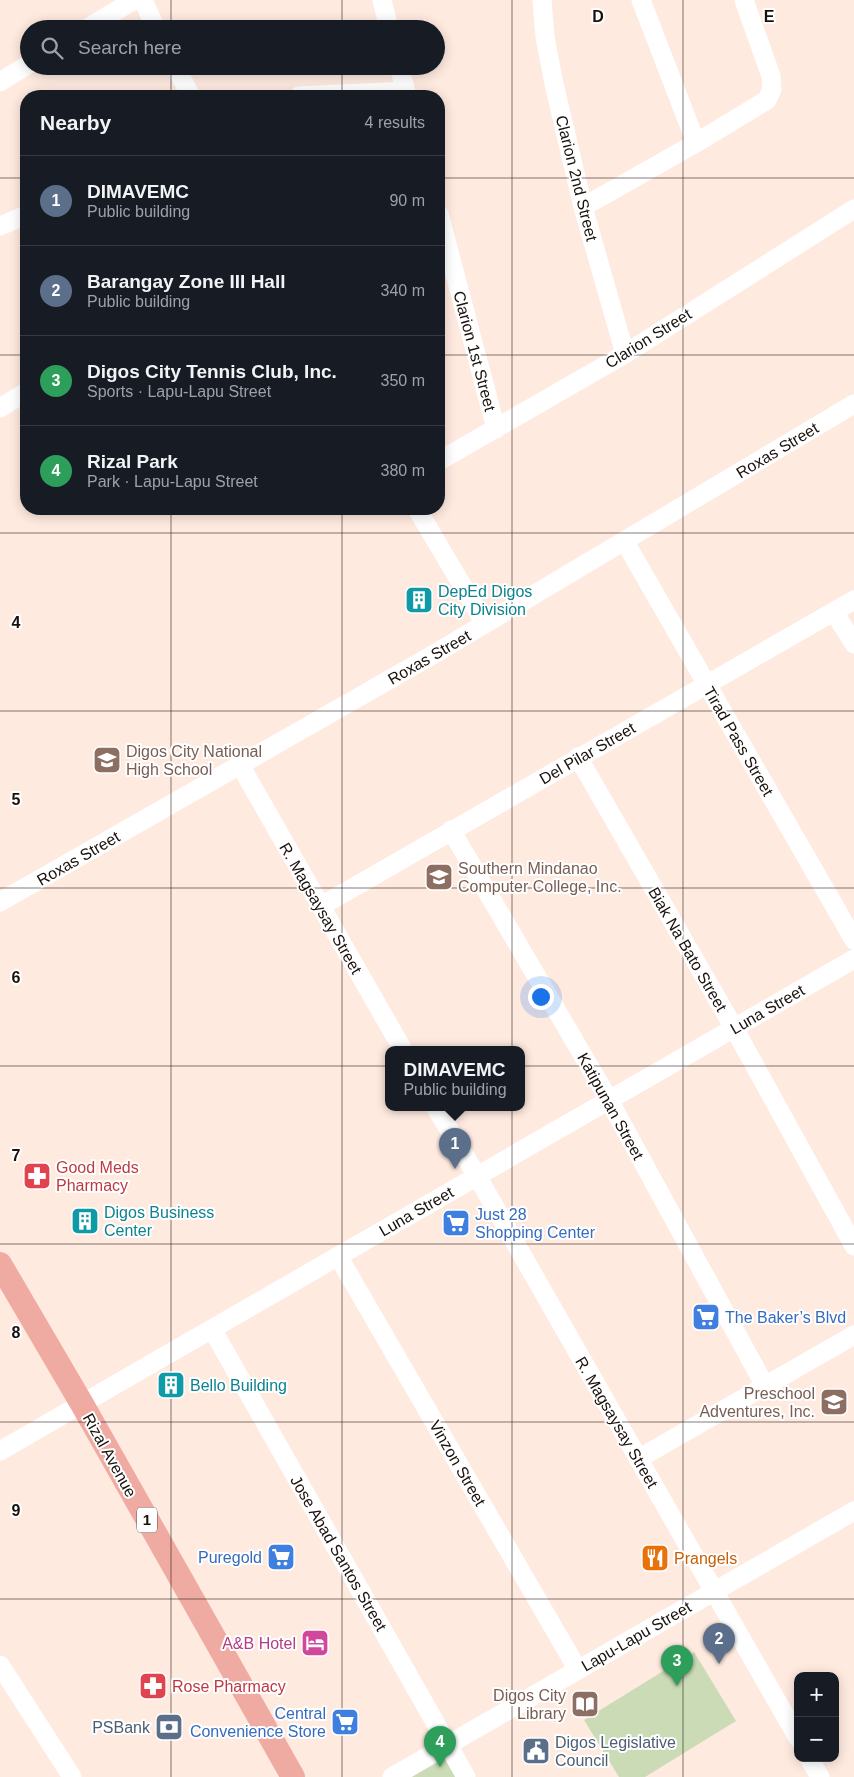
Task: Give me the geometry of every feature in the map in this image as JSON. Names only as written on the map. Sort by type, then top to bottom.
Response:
[{"type":"main road","name":"Rizal Avenue","points":[[0,1264],[82,1404],[292,1777]]},
{"type":"street","points":[[101,20],[134,0]]},
{"type":"street","points":[[143,0],[152,20]]},
{"type":"street","points":[[382,0],[387,20]]},
{"type":"street","name":"Clarion 2nd Street","points":[[542,0],[545,37],[554,84],[583,207],[625,354]]},
{"type":"street","points":[[641,0],[696,144]]},
{"type":"street","points":[[583,207],[760,106],[771,95],[773,82],[744,0]]},
{"type":"street","points":[[0,82],[20,70]]},
{"type":"street","points":[[180,75],[188,90]]},
{"type":"street","points":[[401,75],[405,90]]},
{"type":"street","name":"Clarion Street","points":[[445,458],[625,354],[854,209]]},
{"type":"street","points":[[0,226],[20,218]]},
{"type":"street","name":"Clarion 1st Street","points":[[445,237],[496,429]]},
{"type":"street","points":[[0,408],[20,396]]},
{"type":"street","name":"Roxas Street","points":[[0,902],[485,624],[854,404]]},
{"type":"street","points":[[421,515],[485,624]]},
{"type":"street","name":"Tirad Pass Street","points":[[624,542],[854,940]]},
{"type":"street","name":"Del Pilar Street","points":[[321,906],[854,600]]},
{"type":"street","points":[[834,612],[854,644]]},
{"type":"street","name":"Biak Na Bato Street","points":[[578,758],[734,1028],[854,1246]]},
{"type":"street","name":"R. Magsaysay Street","points":[[240,765],[401,1046]]},
{"type":"street","name":"Katipunan Street","points":[[451,830],[609,1100],[765,1386]]},
{"type":"street","name":"Luna Street","points":[[0,1451],[854,959]]},
{"type":"street","name":"R. Magsaysay Street","points":[[438,1111],[477,1176],[794,1731]]},
{"type":"street","name":"Vinzon Street","points":[[338,1256],[578,1670]]},
{"type":"street","name":"Jose Abad Santos Street","points":[[212,1329],[466,1777]]},
{"type":"street","points":[[638,1459],[854,1335]]},
{"type":"street","name":"Lapu-Lapu Street","points":[[392,1777],[854,1511]]},
{"type":"street","points":[[0,1665],[72,1777]]},
{"type":"street","points":[[812,1762],[820,1777]]},
{"type":"green space","points":[[694,1652],[736,1721],[645,1777],[619,1777],[584,1720]]},
{"type":"green space","points":[[446,1757],[457,1777],[412,1777]]},
{"type":"place","name":"DepEd Digos City Division","points":[[419,600]]},
{"type":"place","name":"Digos City National High School","points":[[107,760]]},
{"type":"place","name":"Southern Mindanao Computer College, Inc.","points":[[439,877]]},
{"type":"place","name":"DIMAVEMC","points":[[455,1169]]},
{"type":"place","name":"Good Meds Pharmacy","points":[[37,1176]]},
{"type":"place","name":"Digos Business Center","points":[[85,1221]]},
{"type":"place","name":"Just 28 Shopping Center","points":[[456,1223]]},
{"type":"place","name":"The Baker’s Blvd","points":[[706,1317]]},
{"type":"place","name":"Bello Building","points":[[171,1385]]},
{"type":"place","name":"Preschool Adventures, Inc.","points":[[834,1402]]},
{"type":"place","name":"Puregold","points":[[281,1557]]},
{"type":"place","name":"Prangels","points":[[655,1558]]},
{"type":"place","name":"A&B Hotel","points":[[315,1643]]},
{"type":"place","name":"Barangay Zone III Hall","points":[[719,1664]]},
{"type":"place","name":"Rose Pharmacy","points":[[153,1686]]},
{"type":"place","name":"Digos City Tennis Club, Inc.","points":[[677,1686]]},
{"type":"place","name":"Digos City Library","points":[[585,1704]]},
{"type":"place","name":"Central Convenience Store","points":[[345,1722]]},
{"type":"place","name":"PSBank","points":[[169,1727]]},
{"type":"place","name":"Digos Legislative Council","points":[[536,1751]]},
{"type":"place","name":"Rizal Park","points":[[440,1767]]}]
